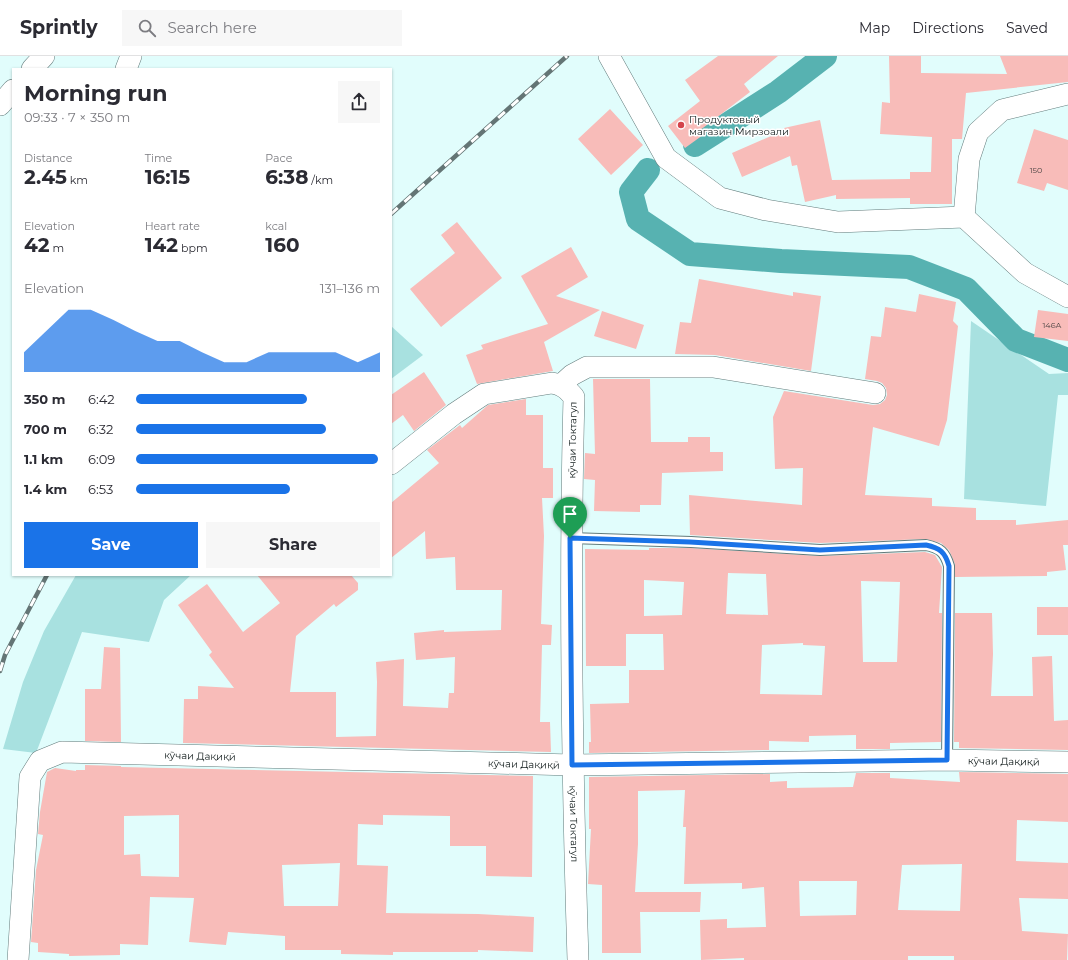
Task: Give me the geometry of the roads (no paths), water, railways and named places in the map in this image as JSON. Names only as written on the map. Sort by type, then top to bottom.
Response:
[{"type":"street","points":[[33,68],[44,56]]},
{"type":"street","points":[[126,68],[131,56]]},
{"type":"street","points":[[609,56],[666,158],[720,198],[766,210],[838,222],[964,217],[1025,273],[1068,297]]},
{"type":"street","points":[[0,105],[12,91]]},
{"type":"street","points":[[964,217],[969,159],[978,132],[1002,110],[1068,94]]},
{"type":"street","points":[[392,463],[454,414],[484,394],[552,383],[561,385],[572,375],[587,367],[713,367],[875,393]]},
{"type":"street","name":"кӯчаи Токтагул","points":[[561,385],[568,390],[574,398],[570,538],[572,765],[578,960]]},
{"type":"street","name":"кӯчаи Дақиқӣ","points":[[18,960],[30,778],[40,761],[62,752],[572,765],[947,760],[1068,762]]},
{"type":"lane","points":[[570,538],[690,542],[820,550],[926,545],[938,548],[945,554],[949,566],[947,760]]},
{"type":"waterway","points":[[695,145],[778,92],[825,56]]},
{"type":"waterway","points":[[648,170],[631,192],[638,219],[690,254],[781,261],[909,267],[966,289],[1016,340],[1068,360]]},
{"type":"railway","points":[[392,213],[567,56]]},
{"type":"railway","points":[[0,671],[5,655],[46,576]]},
{"type":"place","name":"Продуктовый магазин Мирзоали","points":[[681,125]]}]
